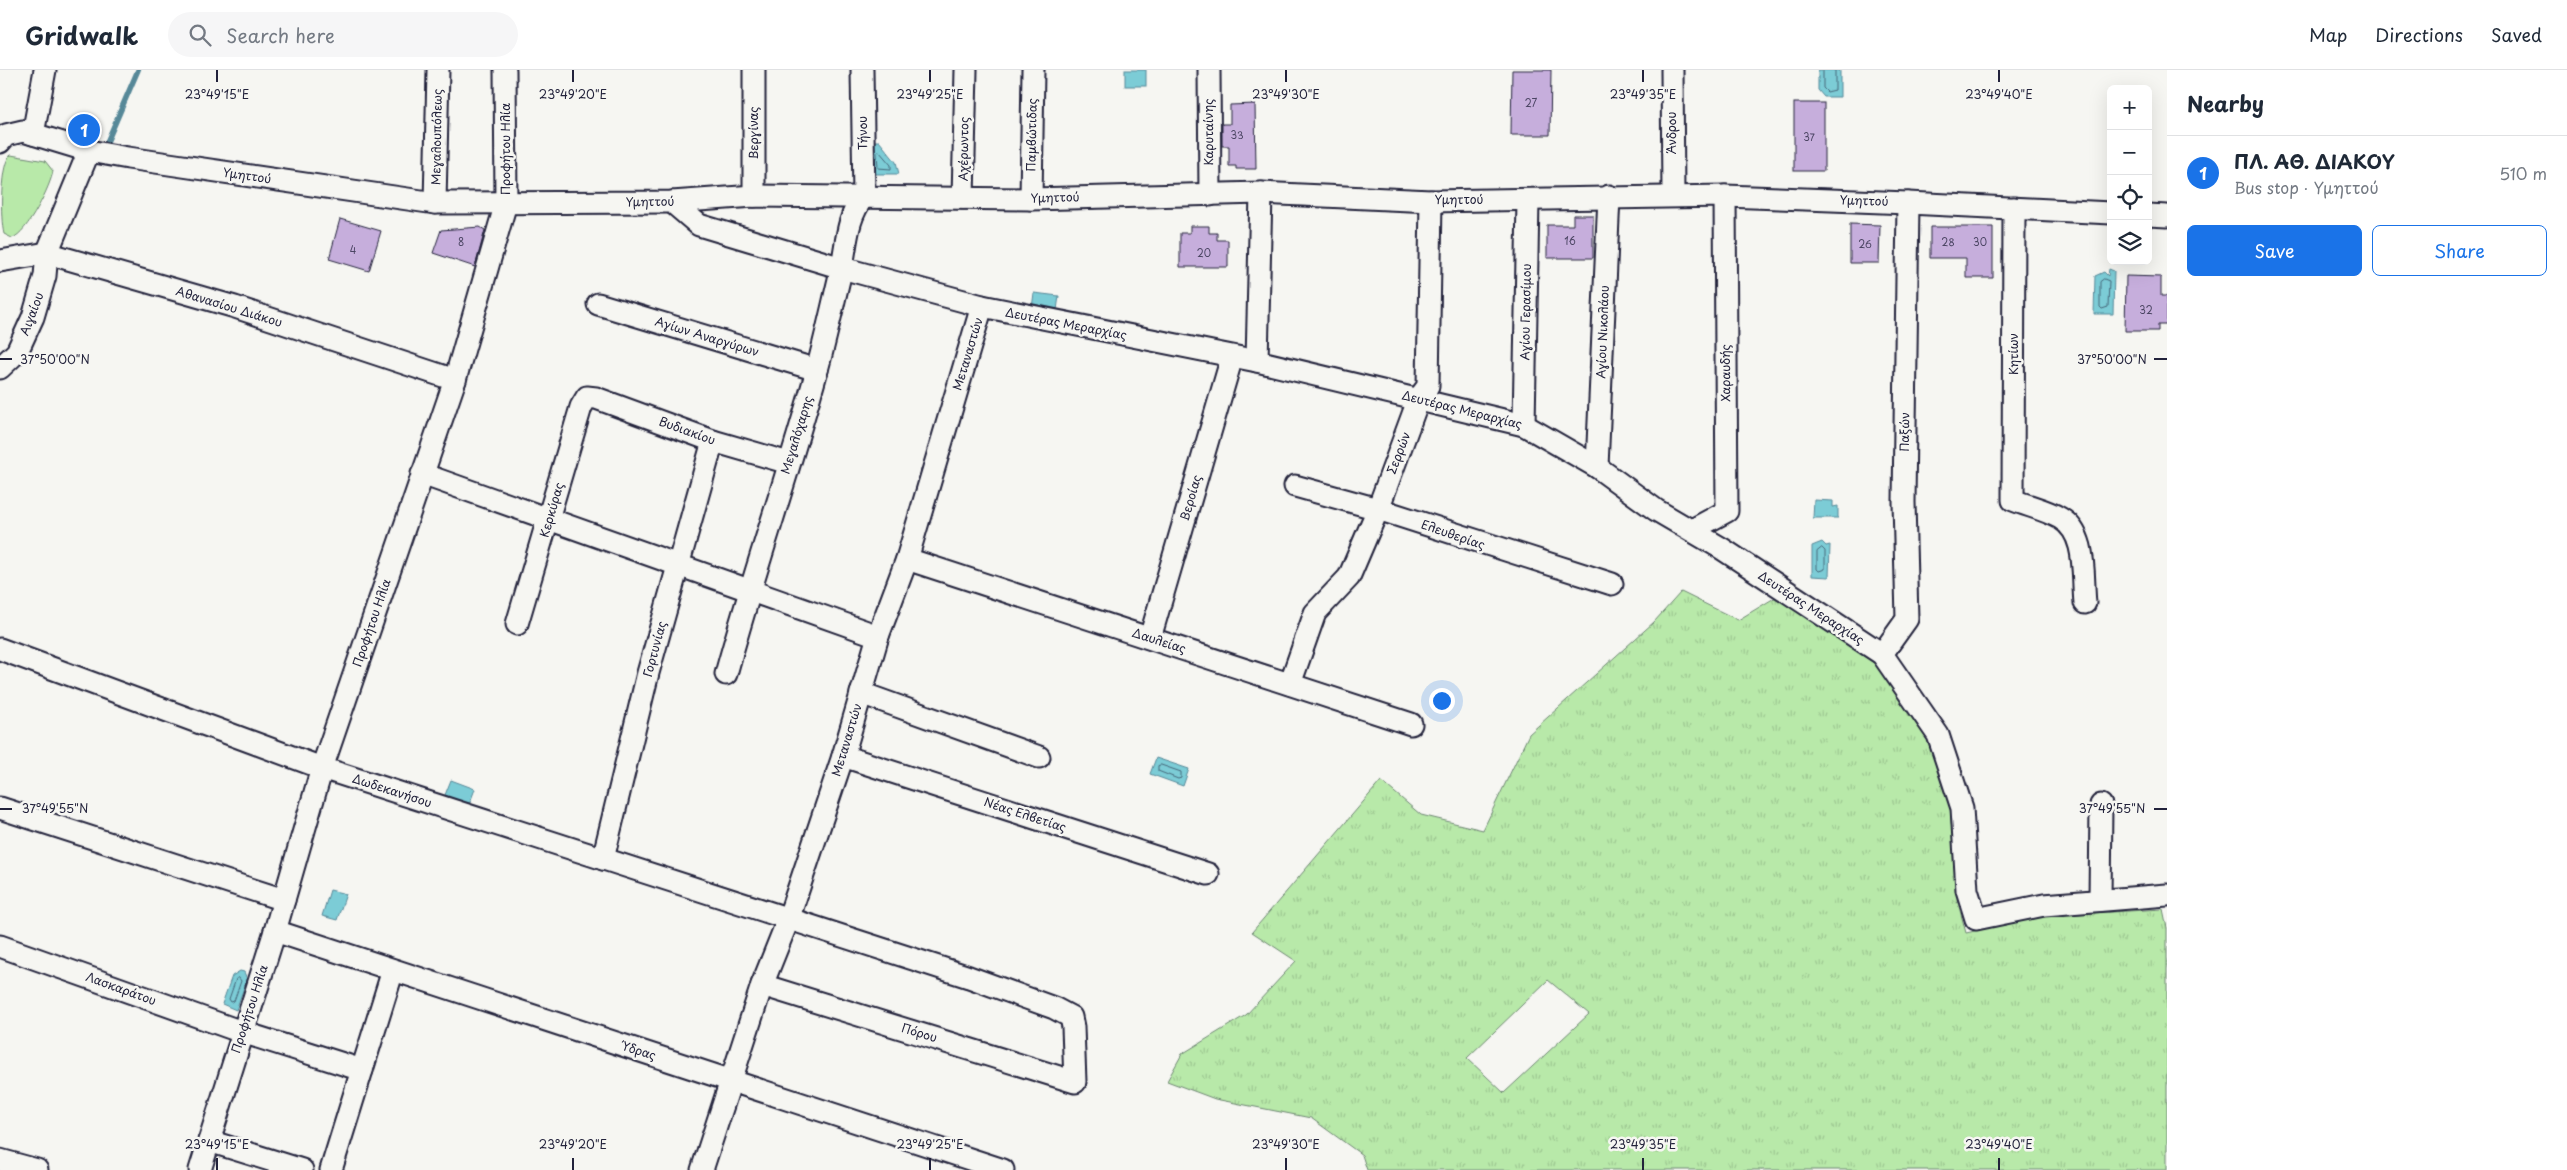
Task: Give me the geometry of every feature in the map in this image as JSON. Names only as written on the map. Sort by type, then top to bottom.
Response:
[{"type":"street","points":[[33,134],[45,70]]},
{"type":"street","name":"Μεγαλουπόλεως","points":[[435,203],[438,70]]},
{"type":"street","name":"Προφήτου Ηλία","points":[[200,1170],[275,931],[322,768],[455,380],[506,203],[506,70]]},
{"type":"street","name":"Βεργίνας","points":[[754,70],[754,196]]},
{"type":"street","name":"Τήνου","points":[[862,70],[864,196]]},
{"type":"street","name":"Αχέρωντος","points":[[963,198],[966,70]]},
{"type":"street","name":"Παμβώτιδας","points":[[1031,199],[1033,70]]},
{"type":"street","name":"Καρυταίνης","points":[[1209,70],[1210,195]]},
{"type":"street","name":"Άνδρου","points":[[1672,70],[1673,196]]},
{"type":"street","name":"Υμηττού","points":[[3,139],[23,131],[89,151],[435,203],[672,202],[754,196],[1031,199],[1260,193],[1431,201],[1528,200],[1609,196],[1725,196],[2107,213]]},
{"type":"street","name":"Αιγαίου","points":[[0,368],[17,352],[33,317],[45,276],[47,253],[89,151]]},
{"type":"street","points":[[1257,362],[1260,193]]},
{"type":"street","name":"Μεγαλόχαρης","points":[[726,674],[749,591],[817,370],[842,268],[850,221],[854,208],[864,196]]},
{"type":"street","name":"Αγίου Νικολάου","points":[[1598,467],[1609,196]]},
{"type":"street","name":"Χαραυδής","points":[[1692,530],[1726,511],[1725,196]]},
{"type":"street","name":"Αγίου Γερασίμου","points":[[1524,425],[1528,200]]},
{"type":"street","name":"Σερρών","points":[[1290,684],[1315,613],[1348,577],[1378,509],[1419,398],[1428,386],[1431,201]]},
{"type":"street","name":"Δευτέρας Μεραρχίας","points":[[672,202],[699,225],[842,268],[982,306],[1257,362],[1419,398],[1524,425],[1598,467],[1656,510],[1692,530],[1882,654],[1938,735],[1962,808],[1967,890],[1976,919],[2044,905],[2167,895]]},
{"type":"street","name":"Παξών","points":[[1882,654],[1907,619],[1904,502],[1908,203]]},
{"type":"street","name":"Κητίων","points":[[2014,208],[2013,500],[2060,518],[2071,526],[2080,540],[2085,602]]},
{"type":"street","points":[[2152,215],[2167,216]]},
{"type":"street","name":"Αθανασίου Διάκου","points":[[0,261],[47,253],[235,308],[455,380]]},
{"type":"street","name":"Αγίων Αναργύρων","points":[[598,304],[817,370]]},
{"type":"street","name":"Μεταναστών","points":[[702,1170],[729,1081],[762,985],[788,920],[862,693],[878,636],[907,558],[982,306]]},
{"type":"street","name":"Βεροίας","points":[[1150,638],[1232,357]]},
{"type":"street","name":"Βυδιακίου","points":[[587,397],[596,398],[714,441],[789,463]]},
{"type":"street","name":"Κερκύρας","points":[[517,624],[581,407],[587,397]]},
{"type":"street","name":"Γορτυνίας","points":[[603,859],[648,673],[714,441]]},
{"type":"street","points":[[422,474],[878,636]]},
{"type":"street","name":"Ελευθερίας","points":[[1295,486],[1378,509],[1495,549],[1612,584]]},
{"type":"street","name":"Δαυλείας","points":[[907,558],[1411,724]]},
{"type":"street","name":"Δωδεκανήσου","points":[[0,649],[322,768],[969,977],[1054,1008],[1071,1017],[1074,1027],[1075,1082]]},
{"type":"street","points":[[862,693],[1039,757]]},
{"type":"street","name":"Νέας Ελβετίας","points":[[842,756],[1208,874]]},
{"type":"street","points":[[2100,900],[2101,805]]},
{"type":"street","points":[[0,808],[284,900]]},
{"type":"street","name":"Ύδρας","points":[[275,931],[1003,1170]]},
{"type":"street","name":"Λασκαράτου","points":[[0,946],[242,1032],[362,1070]]},
{"type":"street","points":[[330,1170],[393,970]]},
{"type":"street","name":"Πόρου","points":[[762,985],[1075,1082]]},
{"type":"street","points":[[210,1140],[302,1170]]},
{"type":"street","points":[[0,1160],[37,1170]]},
{"type":"green space","points":[[11,155],[45,161],[53,171],[43,197],[31,219],[18,235],[12,238],[4,234],[2,204],[5,168],[7,160]]},
{"type":"green space","points":[[1681,592],[1738,620],[1776,597],[1880,667],[1928,740],[1950,807],[1958,903],[1966,933],[2042,916],[2163,909],[2167,928],[2167,1170],[1367,1170],[1362,1155],[1311,1118],[1215,1099],[1167,1081],[1182,1054],[1246,1015],[1296,961],[1252,932],[1381,781],[1421,815],[1483,830],[1529,734],[1654,622]],"holes":[[[1548,980],[1589,1014],[1504,1093],[1467,1058]]]},
{"type":"water","points":[[1125,70],[1146,70],[1146,86],[1125,86]]},
{"type":"water","points":[[1818,70],[1840,70],[1840,97],[1824,97],[1818,90]]},
{"type":"water","points":[[871,141],[879,141],[896,162],[899,174],[873,174]]},
{"type":"water","points":[[2109,269],[2114,271],[2113,314],[2094,314],[2095,276],[2104,272],[2108,276]]},
{"type":"water","points":[[1034,293],[1059,296],[1057,310],[1032,308]]},
{"type":"water","points":[[1814,500],[1833,501],[1833,507],[1838,506],[1838,518],[1813,518]]},
{"type":"water","points":[[1822,542],[1826,546],[1830,545],[1829,577],[1812,576],[1812,546]]},
{"type":"water","points":[[1156,758],[1189,769],[1183,786],[1150,774]]},
{"type":"water","points":[[451,780],[475,789],[469,805],[445,795]]},
{"type":"water","points":[[330,890],[346,894],[337,920],[322,916]]},
{"type":"water","points":[[240,971],[244,972],[247,979],[236,1010],[222,1004],[232,976]]},
{"type":"building","points":[[1512,70],[1551,70],[1550,135],[1511,135]]},
{"type":"building","points":[[1794,103],[1824,103],[1824,171],[1794,171]]},
{"type":"building","points":[[1255,104],[1256,169],[1236,169],[1236,166],[1229,166],[1229,146],[1222,146],[1222,124],[1230,124],[1230,105]]},
{"type":"building","points":[[1573,215],[1593,215],[1593,258],[1547,258],[1547,225],[1573,225]]},
{"type":"building","points":[[340,219],[381,231],[369,271],[329,259]]},
{"type":"building","points":[[1850,224],[1880,225],[1879,263],[1850,263]]},
{"type":"building","points":[[1190,226],[1209,226],[1209,233],[1217,233],[1217,240],[1228,240],[1228,267],[1180,267],[1180,233],[1190,233]]},
{"type":"building","points":[[480,227],[485,230],[475,267],[433,253],[441,230]]},
{"type":"building","points":[[1930,227],[1993,227],[1993,278],[1966,278],[1966,258],[1930,258]]},
{"type":"building","points":[[2126,276],[2161,277],[2161,296],[2167,296],[2167,325],[2158,325],[2158,331],[2125,331]]},
{"type":"waterway","points":[[107,142],[138,70]]},
{"type":"place","name":"ΠΛ. ΑΘ. ΔΙΑΚΟΥ","points":[[84,130]]}]
